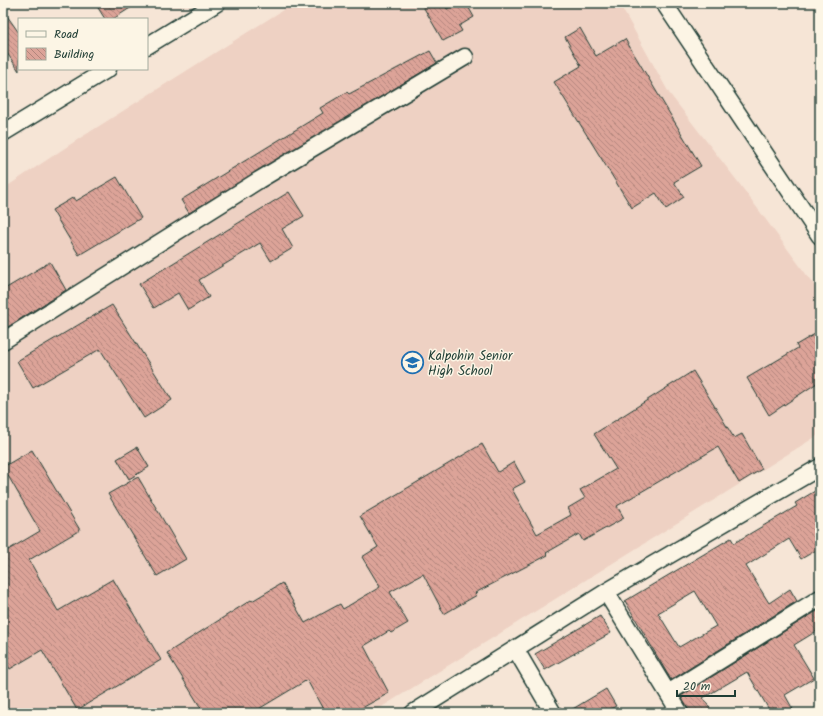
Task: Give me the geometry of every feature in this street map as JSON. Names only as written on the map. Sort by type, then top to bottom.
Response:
[{"type":"street","points":[[148,45],[217,3]]},
{"type":"street","points":[[664,3],[820,236]]},
{"type":"street","points":[[3,342],[259,180],[466,57]]},
{"type":"street","points":[[3,133],[106,70]]},
{"type":"street","points":[[413,713],[431,708],[516,650],[606,592],[820,468]]},
{"type":"street","points":[[606,592],[680,713]]},
{"type":"street","points":[[668,693],[820,598]]},
{"type":"street","points":[[516,650],[553,713]]},
{"type":"shaded area","name":"Kalpohin Senior High School","points":[[294,3],[619,3],[669,93],[738,182],[820,293],[820,434],[372,713],[4,713],[3,189],[77,140]]},
{"type":"building","points":[[95,3],[138,3],[115,18],[104,18]]},
{"type":"building","points":[[421,3],[444,3],[447,9],[458,3],[466,3],[474,17],[459,26],[462,31],[443,41]]},
{"type":"building","points":[[3,10],[18,32],[18,70],[3,47]]},
{"type":"building","points":[[580,28],[596,56],[625,39],[701,166],[674,182],[684,197],[666,209],[656,193],[632,208],[554,82],[581,66],[565,37]]},
{"type":"building","points":[[430,51],[437,63],[189,213],[181,200],[323,113],[320,108],[347,92],[349,94]]},
{"type":"building","points":[[117,177],[141,218],[79,255],[52,210],[74,197],[76,201]]},
{"type":"building","points":[[289,192],[304,216],[282,229],[293,248],[271,261],[260,243],[199,280],[209,297],[188,310],[178,293],[154,308],[139,284]]},
{"type":"building","points":[[50,262],[66,290],[3,330],[3,290]]},
{"type":"building","points":[[112,305],[172,400],[144,418],[100,349],[33,388],[17,361]]},
{"type":"building","points":[[820,331],[820,381],[769,415],[747,378],[798,348],[796,345]]},
{"type":"building","points":[[693,371],[734,438],[742,434],[762,469],[739,483],[718,447],[617,506],[624,518],[583,541],[579,534],[546,553],[548,555],[475,593],[477,595],[444,614],[423,574],[390,592],[408,623],[391,633],[389,631],[364,646],[389,693],[353,713],[325,713],[307,680],[252,713],[204,713],[167,653],[251,600],[252,601],[282,583],[305,623],[340,604],[343,609],[380,587],[362,557],[378,547],[360,516],[482,444],[498,472],[514,462],[525,482],[512,489],[537,534],[571,515],[568,508],[585,498],[580,490],[616,469],[594,434]]},
{"type":"building","points":[[137,447],[149,467],[129,479],[117,459]]},
{"type":"building","points":[[32,450],[80,530],[29,560],[58,611],[113,579],[161,660],[77,710],[42,650],[10,669],[3,657],[3,553],[40,531],[3,467]]},
{"type":"building","points":[[138,477],[186,559],[157,576],[108,494]]},
{"type":"building","points":[[820,488],[820,548],[801,559],[789,539],[746,566],[769,603],[790,589],[797,601],[671,680],[625,601],[731,538],[734,543],[797,506],[795,503]],"holes":[[[695,591],[716,626],[679,647],[658,613]]]},
{"type":"building","points":[[820,609],[820,629],[794,645],[814,678],[785,695],[795,713],[771,713],[747,672],[703,698],[713,713],[689,713],[681,696]]},
{"type":"building","points":[[600,616],[611,633],[545,670],[535,654]]},
{"type":"building","points":[[606,689],[616,706],[603,713],[566,713]]},
{"type":"place","name":"Kalpohin Senior High School","points":[[412,363]]}]
